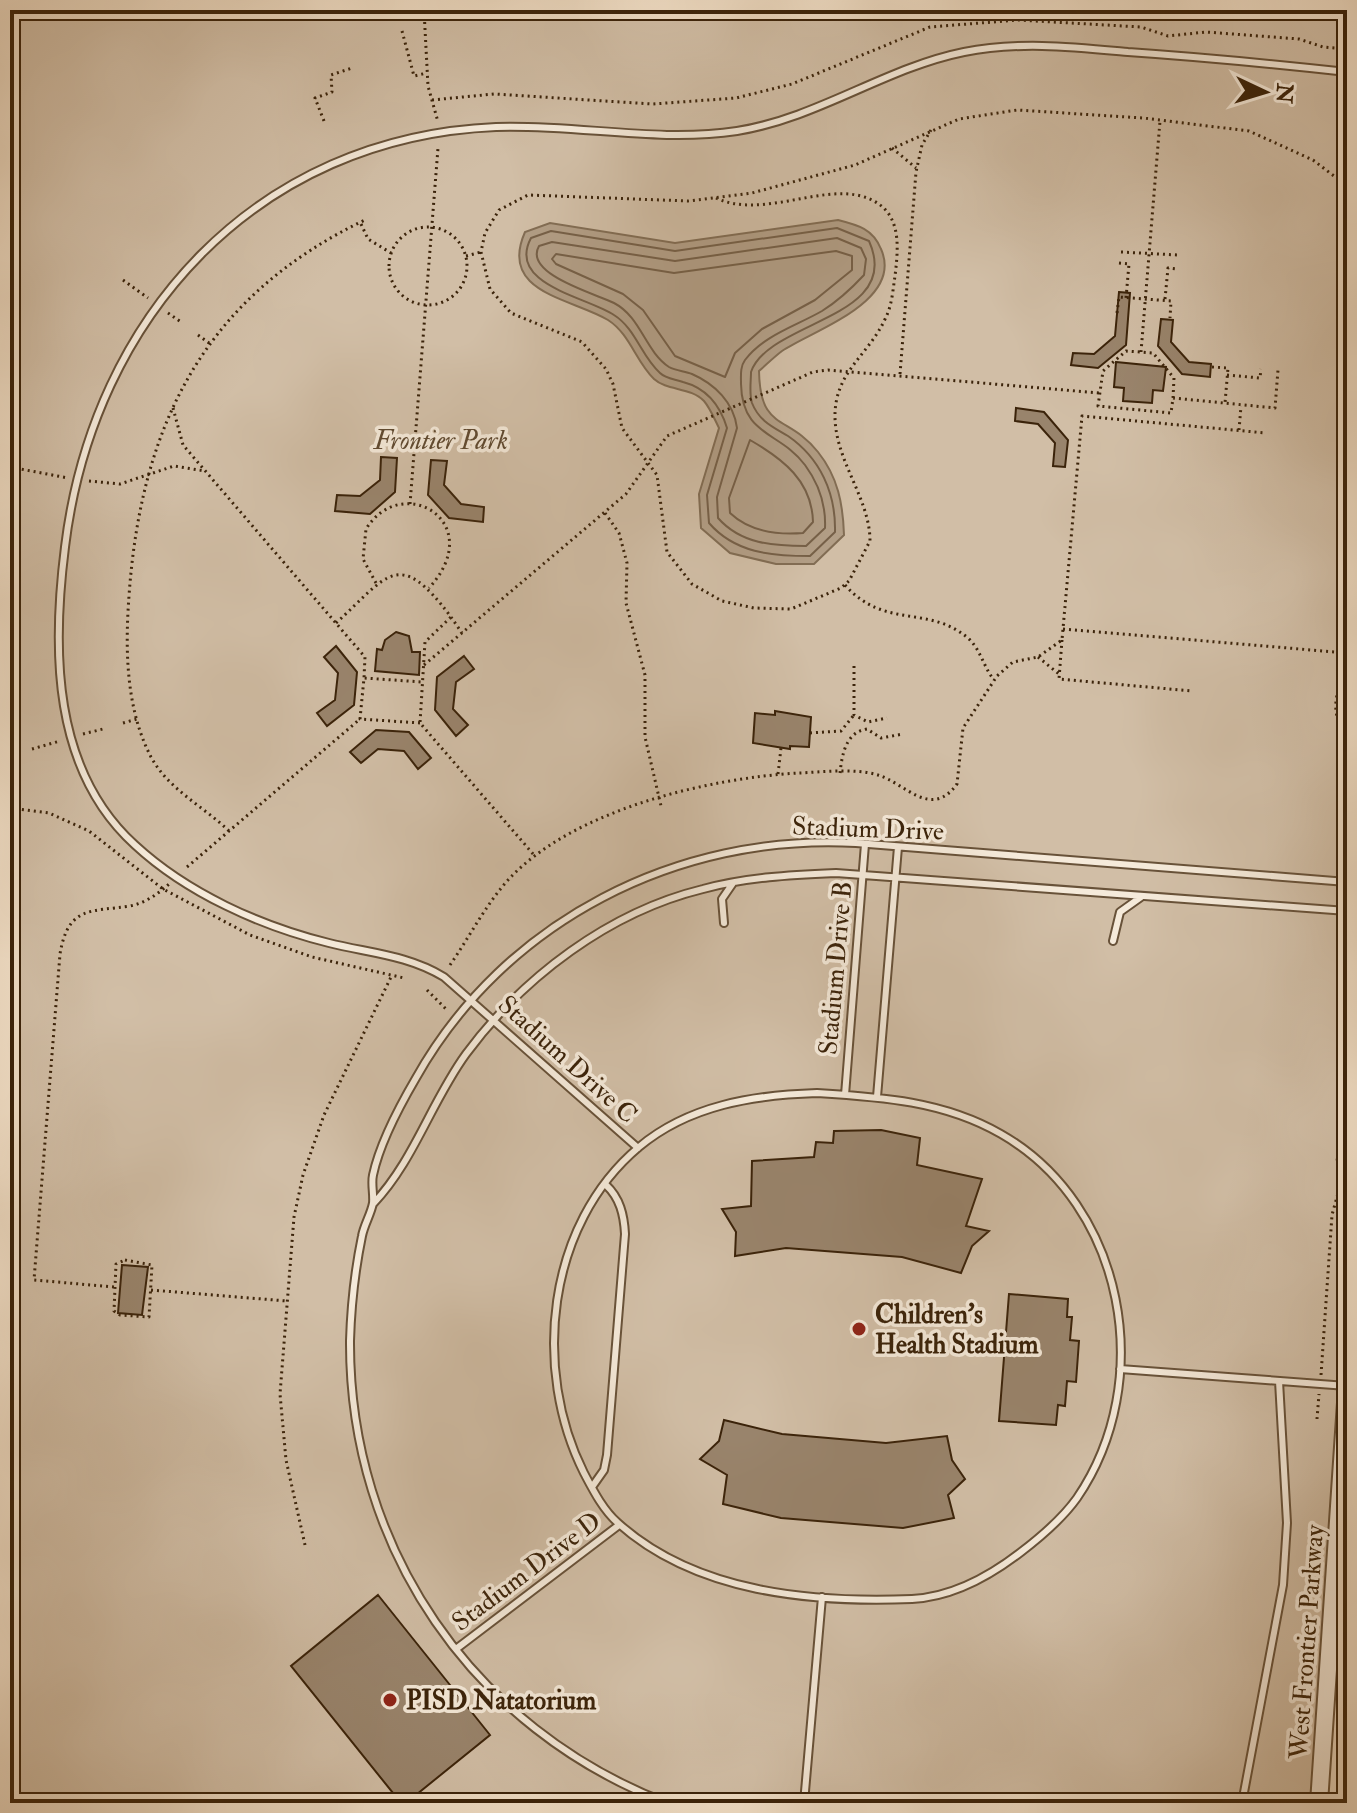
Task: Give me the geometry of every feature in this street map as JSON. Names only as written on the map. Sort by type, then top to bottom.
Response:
[{"type":"street","name":"West Frontier Parkway","points":[[1319,1803],[1347,1387]]},
{"type":"lane","name":"Stadium Drive C","points":[[638,1148],[444,977],[413,961],[281,928],[187,882],[137,847],[113,822],[78,764],[64,704],[60,629],[64,550],[77,479],[97,413],[118,367],[152,310],[190,264],[239,220],[307,176],[378,146],[438,134],[497,127],[652,135],[741,130],[806,114],[927,61],[1000,46],[1055,46],[1347,72]]},
{"type":"lane","name":"Stadium Drive","points":[[667,1803],[615,1781],[546,1739],[496,1695],[434,1619],[392,1548],[373,1498],[358,1441],[350,1338],[363,1232],[373,1204],[373,1175],[402,1104],[440,1039],[502,967],[550,929],[635,881],[679,864],[747,848],[801,842],[865,844],[1347,882]]},
{"type":"lane","name":"Stadium Drive B","points":[[845,1095],[865,844]]},
{"type":"lane","name":"Stadium Drive B","points":[[877,1097],[898,847]]},
{"type":"lane","name":"Stadium Drive","points":[[373,1204],[393,1183],[451,1078],[494,1020],[542,973],[602,932],[682,895],[733,882],[783,875],[862,875],[1347,911]]},
{"type":"lane","points":[[724,923],[722,899],[733,882]]},
{"type":"lane","points":[[1113,941],[1120,912],[1143,896]]},
{"type":"lane","points":[[787,1094],[845,1095],[877,1097],[953,1112],[999,1133],[1035,1158],[1072,1196],[1096,1237],[1114,1282],[1120,1326],[1120,1369],[1112,1418],[1079,1494],[1044,1534],[1004,1565],[954,1590],[928,1597],[822,1597],[722,1581],[681,1564],[619,1525],[592,1487],[568,1438],[560,1410],[553,1363],[555,1320],[570,1250],[606,1185],[638,1148],[694,1114],[741,1100],[787,1094]]},
{"type":"lane","points":[[592,1487],[604,1470],[607,1455],[625,1234],[623,1212],[614,1193],[606,1185]]},
{"type":"lane","points":[[1120,1369],[1347,1387]]},
{"type":"lane","points":[[1242,1803],[1283,1585],[1287,1523],[1279,1381]]},
{"type":"lane","name":"Stadium Drive D","points":[[456,1649],[619,1525]]},
{"type":"lane","points":[[804,1803],[822,1597]]},
{"type":"path","points":[[424,10],[427,73],[438,122]]},
{"type":"path","points":[[432,100],[494,94],[653,104],[736,98],[792,84],[930,27],[1018,20],[1141,27],[1168,36],[1206,32],[1299,39],[1323,47],[1347,49]]},
{"type":"path","points":[[402,31],[414,76],[427,73]]},
{"type":"path","points":[[324,121],[315,98],[332,92],[331,75],[352,68]]},
{"type":"path","points":[[716,198],[725,202],[770,204],[856,195],[875,202],[889,215],[899,238],[888,314],[838,389],[837,440],[861,502],[870,541],[845,585],[804,606],[775,610],[722,601],[707,594],[677,568],[662,538],[660,488],[649,463],[628,440],[618,415],[613,384],[596,355],[570,335],[524,319],[499,303],[483,270],[481,252],[491,220],[509,203],[528,195],[660,201],[716,198],[795,184],[855,165],[959,119],[1017,110],[1160,120],[1262,135],[1313,160],[1347,186]]},
{"type":"path","points":[[1141,352],[1160,120]]},
{"type":"path","points":[[900,376],[917,170],[922,145],[931,130]]},
{"type":"path","points":[[410,504],[438,148]]},
{"type":"path","points":[[892,148],[907,157],[917,170]]},
{"type":"path","points":[[229,831],[163,775],[137,719],[129,672],[128,606],[132,553],[147,475],[173,404],[209,343],[244,302],[314,247],[367,219]]},
{"type":"path","points":[[361,223],[368,239],[391,253]]},
{"type":"path","points":[[432,227],[454,236],[466,256],[465,277],[458,290],[440,303],[426,304],[411,300],[398,290],[391,277],[391,253],[407,233],[432,227]]},
{"type":"path","points":[[466,256],[481,252]]},
{"type":"path","points":[[1121,252],[1178,255]]},
{"type":"path","points":[[1119,263],[1129,264],[1126,298]]},
{"type":"path","points":[[1165,300],[1168,268],[1176,269]]},
{"type":"path","points":[[123,280],[148,298]]},
{"type":"path","points":[[1117,313],[1119,297],[1165,300],[1171,301],[1170,318]]},
{"type":"path","points":[[163,310],[181,322]]},
{"type":"path","points":[[198,335],[209,343]]},
{"type":"path","points":[[1126,351],[1141,352],[1153,353],[1174,378],[1171,413],[1098,406],[1103,371],[1126,351]]},
{"type":"path","points":[[1212,367],[1228,368],[1225,403]]},
{"type":"path","points":[[1227,375],[1260,378],[1261,369]]},
{"type":"path","points":[[1173,398],[1275,408],[1278,370]]},
{"type":"path","points":[[424,665],[626,494],[667,436],[813,372],[848,371],[1100,393]]},
{"type":"path","points":[[173,404],[178,435],[205,471],[365,657],[360,719],[187,867]]},
{"type":"path","points":[[1239,430],[1241,405]]},
{"type":"path","points":[[1192,691],[1059,679],[1082,416],[1266,433]]},
{"type":"path","points":[[89,481],[120,484],[174,466],[205,471]]},
{"type":"path","points":[[10,467],[68,478]]},
{"type":"path","points":[[376,583],[363,559],[366,529],[386,509],[410,504],[433,512],[446,525],[449,535],[447,566],[429,588]]},
{"type":"path","points":[[605,513],[619,533],[627,563],[626,603],[645,675],[645,737],[661,806]]},
{"type":"path","points":[[336,623],[376,583],[405,575],[429,588],[462,633]]},
{"type":"path","points":[[845,585],[873,609],[931,620],[964,635],[979,649],[994,680]]},
{"type":"path","points":[[451,617],[425,642],[420,723],[534,855]]},
{"type":"path","points":[[1063,629],[1347,653]]},
{"type":"path","points":[[450,965],[493,898],[534,855],[593,824],[658,797],[716,782],[778,774],[840,773],[877,775],[912,797],[944,796],[957,784],[963,728],[994,680],[1013,662],[1038,657],[1062,640]]},
{"type":"path","points":[[1038,657],[1059,674]]},
{"type":"path","points":[[810,733],[841,731],[850,724],[854,715],[854,666]]},
{"type":"path","points":[[1347,674],[1337,691],[1335,713],[1347,738]]},
{"type":"path","points":[[364,678],[422,682]]},
{"type":"path","points":[[854,715],[868,722],[887,718]]},
{"type":"path","points":[[123,723],[137,719]]},
{"type":"path","points":[[360,719],[420,723]]},
{"type":"path","points":[[850,724],[855,733]]},
{"type":"path","points":[[81,735],[103,729]]},
{"type":"path","points":[[840,773],[846,745],[855,733],[867,729],[881,738],[903,734]]},
{"type":"path","points":[[32,749],[64,740]]},
{"type":"path","points":[[778,774],[781,748]]},
{"type":"path","points":[[10,808],[49,813],[89,831],[163,889],[212,918],[284,949],[404,978]]},
{"type":"path","points":[[114,1287],[34,1280],[60,954],[66,933],[82,915],[102,906],[143,902],[172,882]]},
{"type":"path","points":[[305,1545],[281,1430],[281,1361],[294,1217],[312,1147],[335,1090],[379,1009],[392,975]]},
{"type":"path","points":[[434,995],[439,985]]},
{"type":"path","points":[[427,990],[447,1010]]},
{"type":"path","points":[[1347,1048],[1347,1086]]},
{"type":"path","points":[[1317,1419],[1332,1215],[1340,1186],[1337,1157],[1347,1115]]},
{"type":"path","points":[[145,1262],[153,1268],[151,1290],[149,1317],[120,1315],[112,1306],[116,1264],[145,1262]]},
{"type":"path","points":[[151,1290],[287,1301]]},
{"type":"green space","name":"Frontier Park","points":[[10,10],[1347,10],[1347,1379],[1316,1803],[10,1803]]},
{"type":"water","points":[[838,220],[864,229],[878,242],[885,267],[880,284],[852,312],[782,351],[759,371],[764,404],[770,413],[807,440],[830,471],[841,502],[844,535],[814,564],[776,564],[730,553],[701,528],[699,494],[719,428],[708,407],[693,393],[665,386],[654,379],[622,333],[608,320],[542,291],[530,281],[521,268],[519,252],[525,232],[550,223],[675,243]]},
{"type":"building","points":[[1119,292],[1130,293],[1126,345],[1098,368],[1071,365],[1073,353],[1094,354],[1115,336]]},
{"type":"building","points":[[1161,319],[1173,320],[1171,342],[1189,362],[1211,364],[1210,377],[1182,374],[1158,346]]},
{"type":"building","points":[[1116,362],[1166,367],[1163,391],[1153,390],[1152,403],[1123,401],[1124,388],[1114,387]]},
{"type":"building","points":[[1016,408],[1044,412],[1068,440],[1065,467],[1053,466],[1055,443],[1038,424],[1015,421]]},
{"type":"building","points":[[381,457],[397,458],[395,492],[370,514],[335,511],[337,495],[360,496],[380,480]]},
{"type":"building","points":[[431,460],[447,461],[444,485],[461,504],[484,507],[483,522],[449,518],[428,495]]},
{"type":"building","points":[[396,632],[409,636],[412,652],[420,652],[419,675],[375,671],[377,649],[382,650],[385,640]]},
{"type":"building","points":[[336,646],[357,672],[354,705],[327,726],[317,713],[335,700],[338,673],[324,657]]},
{"type":"building","points":[[464,656],[474,669],[456,682],[453,709],[468,725],[456,736],[435,710],[437,677]]},
{"type":"building","points":[[775,711],[811,717],[809,747],[790,746],[790,749],[753,743],[755,713],[775,715]]},
{"type":"building","points":[[376,730],[409,732],[431,758],[418,769],[404,751],[378,749],[361,763],[350,752]]},
{"type":"building","points":[[881,1130],[920,1138],[917,1165],[982,1179],[966,1226],[989,1231],[972,1246],[961,1273],[902,1257],[786,1248],[735,1256],[736,1232],[722,1209],[751,1206],[752,1161],[814,1157],[816,1142],[833,1143],[834,1131]]},
{"type":"building","points":[[122,1265],[148,1267],[142,1315],[118,1313]]},
{"type":"building","points":[[1009,1294],[1068,1299],[1067,1317],[1072,1317],[1070,1340],[1079,1341],[1076,1382],[1067,1381],[1065,1406],[1058,1405],[1056,1425],[999,1421]]},
{"type":"building","points":[[724,1420],[782,1434],[886,1443],[947,1436],[952,1460],[965,1479],[948,1495],[954,1518],[903,1528],[781,1518],[723,1504],[727,1475],[700,1459],[719,1441]]},
{"type":"building","name":"PISD Natatorium","points":[[378,1595],[490,1735],[406,1803],[401,1803],[291,1666]]},
{"type":"place","name":"Children's Health Stadium","points":[[859,1329]]},
{"type":"place","name":"PISD Natatorium","points":[[390,1700]]}]
